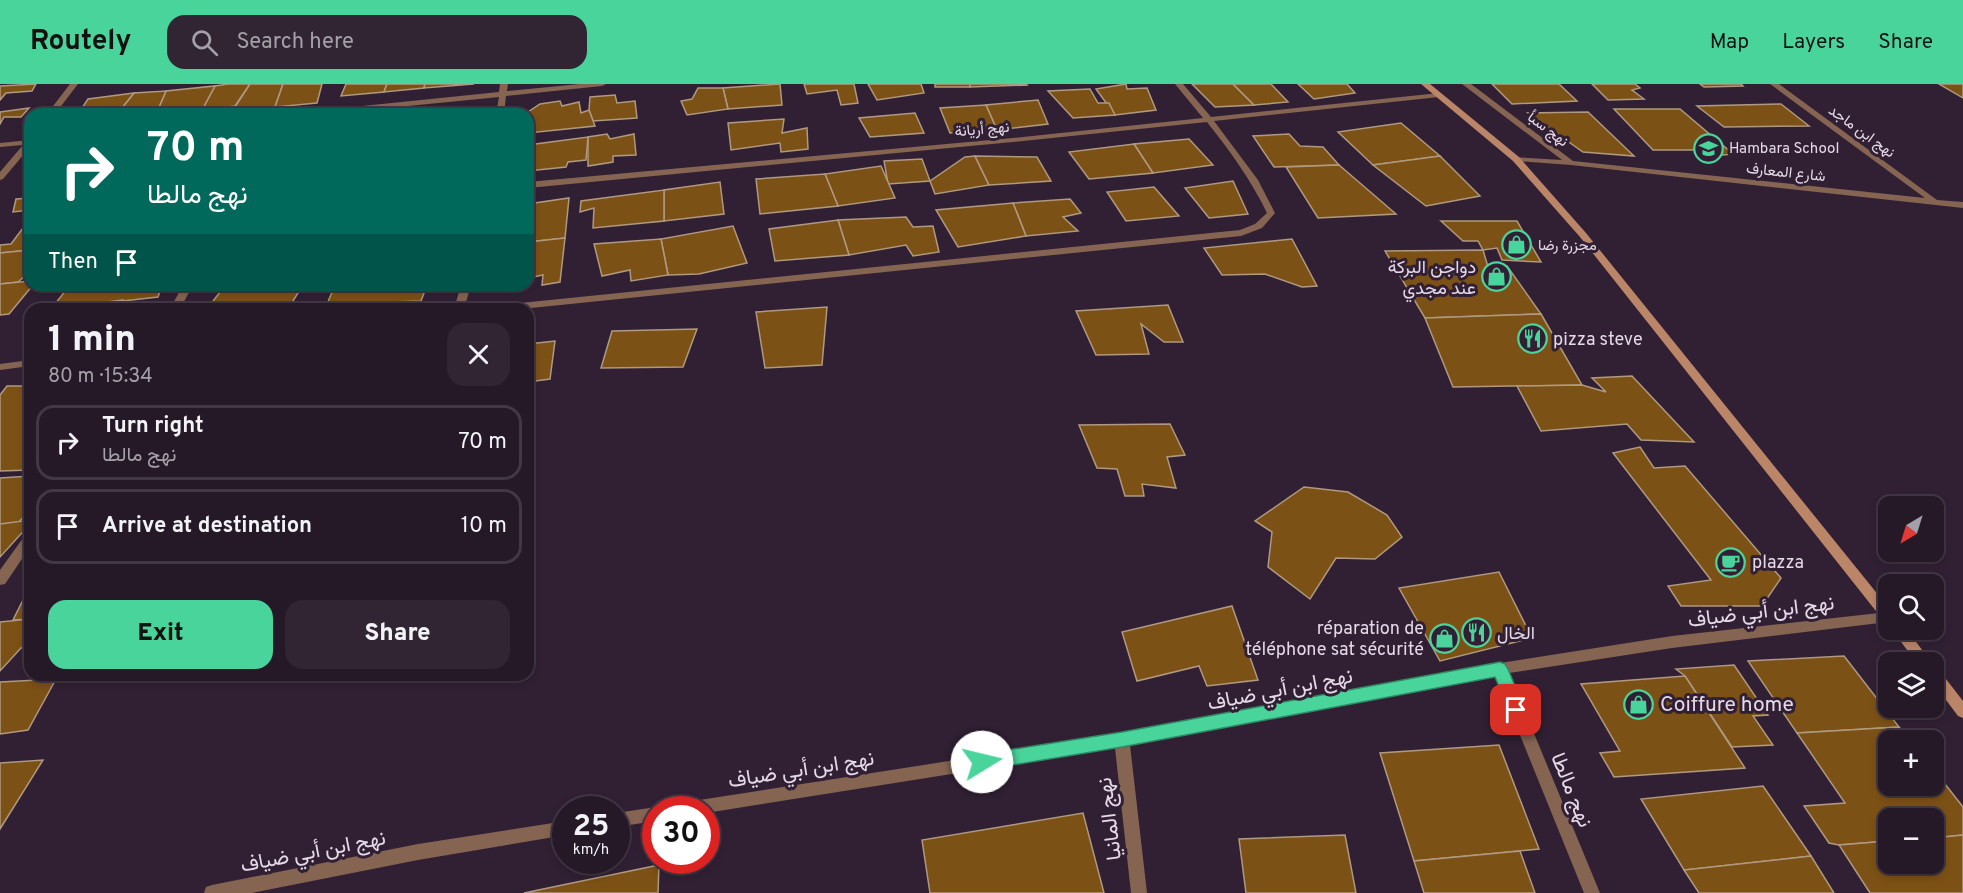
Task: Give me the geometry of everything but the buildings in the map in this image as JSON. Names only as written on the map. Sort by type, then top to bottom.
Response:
[{"type":"street","points":[[56,108],[74,84]]},
{"type":"street","points":[[501,108],[504,84]]},
{"type":"street","points":[[364,108],[602,84]]},
{"type":"street","points":[[534,305],[1241,233],[1255,229],[1271,213],[1263,195],[1209,119],[1179,84]]},
{"type":"street","points":[[1425,84],[1516,159],[1583,235],[1878,604]]},
{"type":"street","name":"نهج سبأ","points":[[1466,84],[1570,163]]},
{"type":"street","name":"نهج ابن ماجد","points":[[1774,84],[1934,201]]},
{"type":"street","name":"نهج أريانة","points":[[534,184],[1439,95]]},
{"type":"street","points":[[0,145],[24,143]]},
{"type":"street","points":[[0,177],[24,149]]},
{"type":"street","name":"نهج سبأ","points":[[1516,159],[1570,163]]},
{"type":"street","name":"شارع المعارف","points":[[1570,163],[1963,205]]},
{"type":"street","points":[[0,367],[24,364]]},
{"type":"street","points":[[0,580],[24,546]]},
{"type":"street","name":"نهج ابن أبي ضياف","points":[[720,804],[1122,740],[1500,669],[1672,642],[1878,617]]},
{"type":"street","points":[[1907,640],[1916,652]]},
{"type":"street","name":"نهج مالطا","points":[[1500,669],[1592,893]]},
{"type":"street","points":[[1944,687],[1963,712]]},
{"type":"street","name":"نهج المانيا","points":[[1122,740],[1139,893]]},
{"type":"street","name":"نهج ابن أبي ضياف","points":[[212,893],[418,852],[552,830]]},
{"type":"place","name":"Hambara School","points":[[1708,148]]},
{"type":"place","name":"مجزرة رضا","points":[[1517,245]]},
{"type":"place","name":"دواجن البركة عند مجدي","points":[[1497,277]]},
{"type":"place","name":"pizza steve","points":[[1532,339]]},
{"type":"place","name":"plazza","points":[[1731,562]]},
{"type":"place","name":"الخال","points":[[1476,633]]},
{"type":"place","name":"réparation de téléphone sat sécurité","points":[[1445,638]]},
{"type":"place","name":"Coiffure home","points":[[1639,704]]},
{"type":"route","points":[[982,762],[1122,740],[1500,669],[1516,710]]}]
